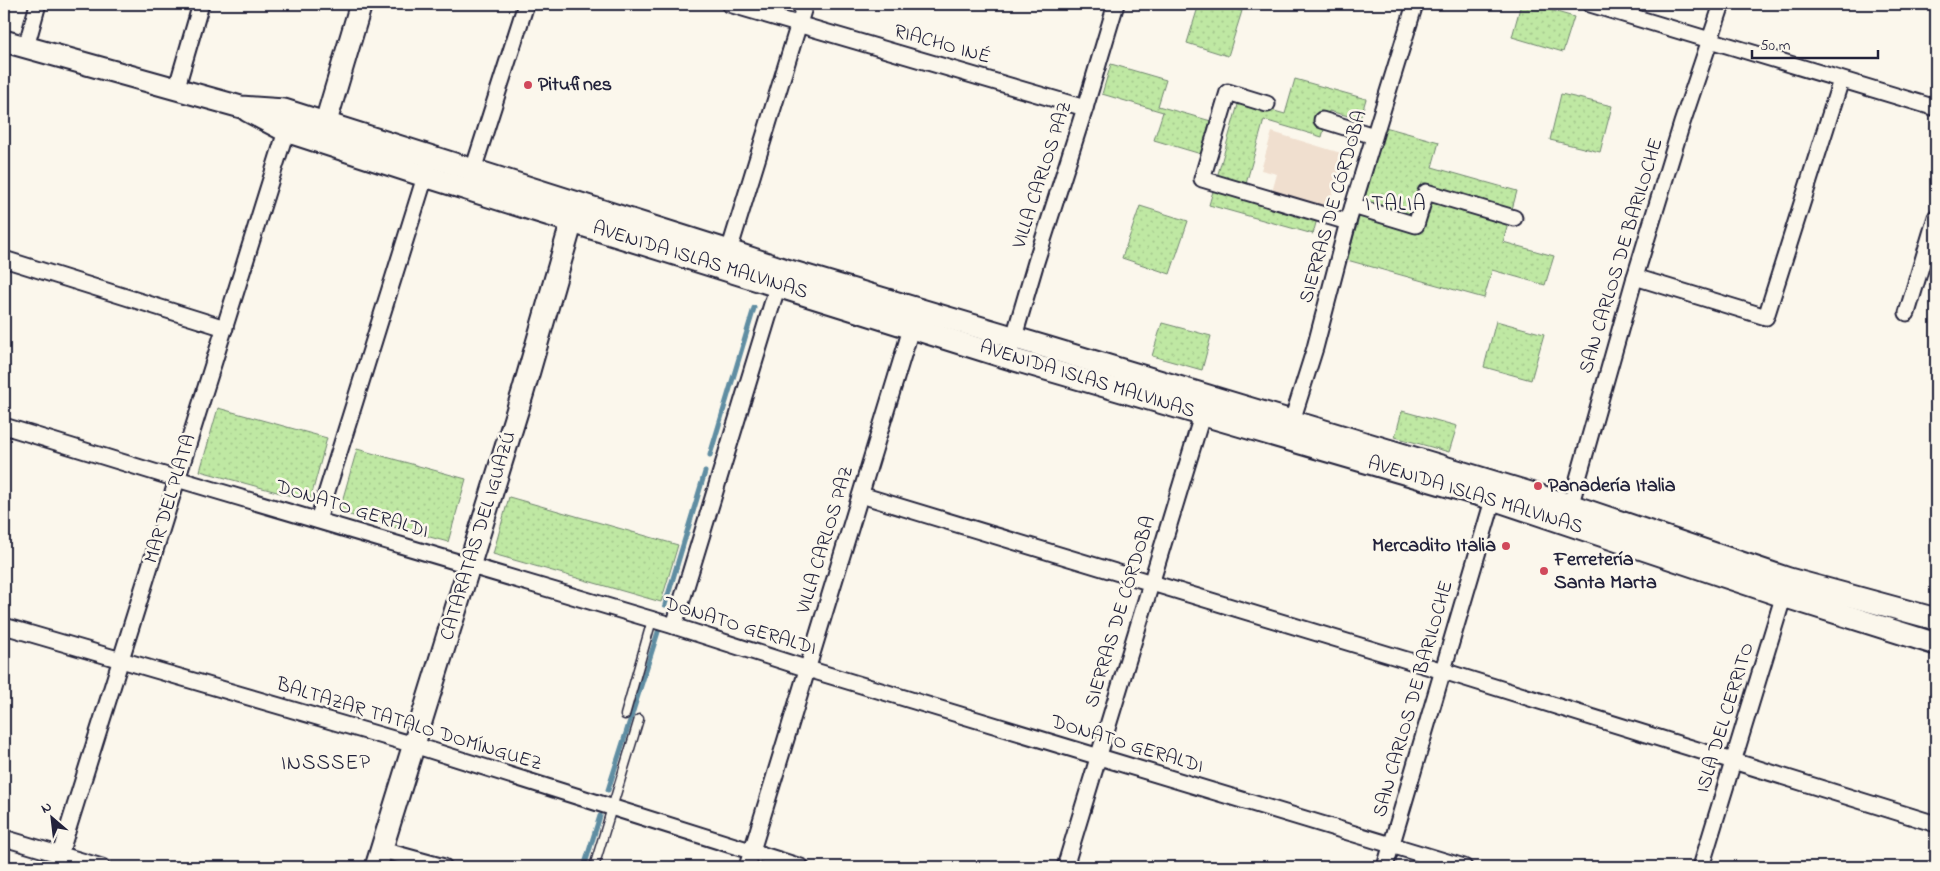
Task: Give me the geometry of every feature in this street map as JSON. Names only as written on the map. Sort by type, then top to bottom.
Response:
[{"type":"main road","points":[[323,132],[362,4]]},
{"type":"main road","name":"AVENIDA ISLAS MALVINAS","points":[[4,41],[241,108],[286,131],[323,132]]},
{"type":"main road","name":"AVENIDA ISLAS MALVINAS","points":[[241,108],[284,110],[323,132],[780,278],[1568,514],[1786,588],[1936,644]]},
{"type":"main road","name":"AVENIDA ISLAS MALVINAS","points":[[428,166],[473,170],[575,212],[729,250],[780,278]]},
{"type":"main road","name":"CATARATAS DEL IGUAZÚ","points":[[379,859],[470,566],[575,212]]},
{"type":"main road","name":"AVENIDA ISLAS MALVINAS","points":[[1205,406],[1292,421],[1495,491]]},
{"type":"main road","name":"AVENIDA ISLAS MALVINAS","points":[[1786,588],[1936,619]]},
{"type":"street","points":[[26,47],[38,4]]},
{"type":"street","points":[[176,90],[201,4]]},
{"type":"street","points":[[473,170],[526,4]]},
{"type":"street","name":"RIACHO INÉ","points":[[729,4],[1085,108]]},
{"type":"street","points":[[729,250],[805,4]]},
{"type":"street","name":"VILLA CARLOS PAZ","points":[[1011,348],[1116,4]]},
{"type":"street","name":"SIERRAS DE CÓRDOBA","points":[[1292,421],[1315,348],[1348,222],[1415,4]]},
{"type":"street","points":[[1590,4],[1936,108]]},
{"type":"street","name":"SAN CARLOS DE BARILOCHE","points":[[1568,514],[1635,277],[1682,123],[1722,4]]},
{"type":"street","points":[[1635,277],[1766,318],[1841,80]]},
{"type":"street","points":[[1267,104],[1228,92],[1202,179],[1348,222]]},
{"type":"street","points":[[1322,120],[1374,136]]},
{"type":"street","name":"MAR DEL PLATA","points":[[58,861],[286,131]]},
{"type":"street","points":[[318,520],[428,166]]},
{"type":"street","points":[[1353,206],[1416,225],[1426,192],[1514,218]]},
{"type":"street","points":[[1907,313],[1936,218]]},
{"type":"street","points":[[4,259],[225,328]]},
{"type":"street","points":[[674,626],[780,278]]},
{"type":"street","name":"VILLA CARLOS PAZ","points":[[750,860],[914,318]]},
{"type":"street","name":"SIERRAS DE CÓRDOBA","points":[[1064,867],[1205,406]]},
{"type":"street","name":"DONATO GERALDI","points":[[5,430],[318,520],[674,626],[808,669],[1464,867]]},
{"type":"street","name":"SAN CARLOS DE BARILOCHE","points":[[1385,867],[1444,671],[1495,491]]},
{"type":"street","points":[[861,495],[1444,671],[1936,824]]},
{"type":"street","name":"ISLA DEL CERRITO","points":[[1701,867],[1786,588]]},
{"type":"street","name":"BALTAZAR TATALO DOMÍNGUEZ","points":[[4,626],[414,746],[612,808],[750,860],[801,867]]},
{"type":"street","points":[[4,838],[58,861],[102,867]]},
{"type":"street","points":[[379,859],[444,867]]},
{"type":"lane","points":[[624,715],[652,620]]},
{"type":"lane","points":[[594,867],[639,719]]},
{"type":"shaded area","points":[[1272,132],[1344,154],[1328,209],[1272,192],[1277,174],[1261,170]]},
{"type":"green space","points":[[1199,4],[1217,4],[1242,11],[1228,56],[1187,43]]},
{"type":"green space","points":[[1521,4],[1529,4],[1574,17],[1563,52],[1512,37]]},
{"type":"green space","points":[[1111,64],[1166,80],[1158,106],[1211,121],[1201,154],[1154,140],[1163,112],[1102,94]]},
{"type":"green space","points":[[1295,79],[1366,99],[1360,119],[1329,111],[1322,137],[1264,120],[1242,198],[1317,219],[1313,234],[1209,205],[1239,101],[1285,114]]},
{"type":"green space","points":[[1561,94],[1612,106],[1600,152],[1550,140]]},
{"type":"green space","points":[[1385,127],[1439,142],[1432,167],[1517,191],[1503,242],[1554,256],[1545,285],[1492,270],[1484,298],[1347,260]]},
{"type":"green space","points":[[1140,206],[1188,221],[1170,274],[1122,258]]},
{"type":"green space","points":[[1496,321],[1544,334],[1531,380],[1484,367]]},
{"type":"green space","points":[[1162,323],[1211,336],[1202,370],[1152,356]]},
{"type":"green space","points":[[218,408],[327,438],[310,501],[200,471]]},
{"type":"green space","points":[[1402,411],[1457,426],[1449,452],[1395,437]]},
{"type":"green space","points":[[357,449],[466,479],[448,542],[339,512]]},
{"type":"green space","points":[[509,497],[678,545],[661,602],[493,554]]},
{"type":"waterway","points":[[710,455],[754,308]]},
{"type":"waterway","points":[[665,605],[705,472]]},
{"type":"waterway","points":[[608,790],[658,632]]},
{"type":"waterway","points":[[584,867],[600,816]]},
{"type":"place","name":"Pitufines","points":[[528,85]]},
{"type":"place","name":"Panadería Italia","points":[[1538,486]]},
{"type":"place","name":"Mercadito Italia","points":[[1506,546]]},
{"type":"place","name":"Ferretería Santa Marta","points":[[1544,571]]},
{"type":"district","name":"ITALIA","points":[[1396,205]]},
{"type":"district","name":"INSSSEP","points":[[326,764]]}]
